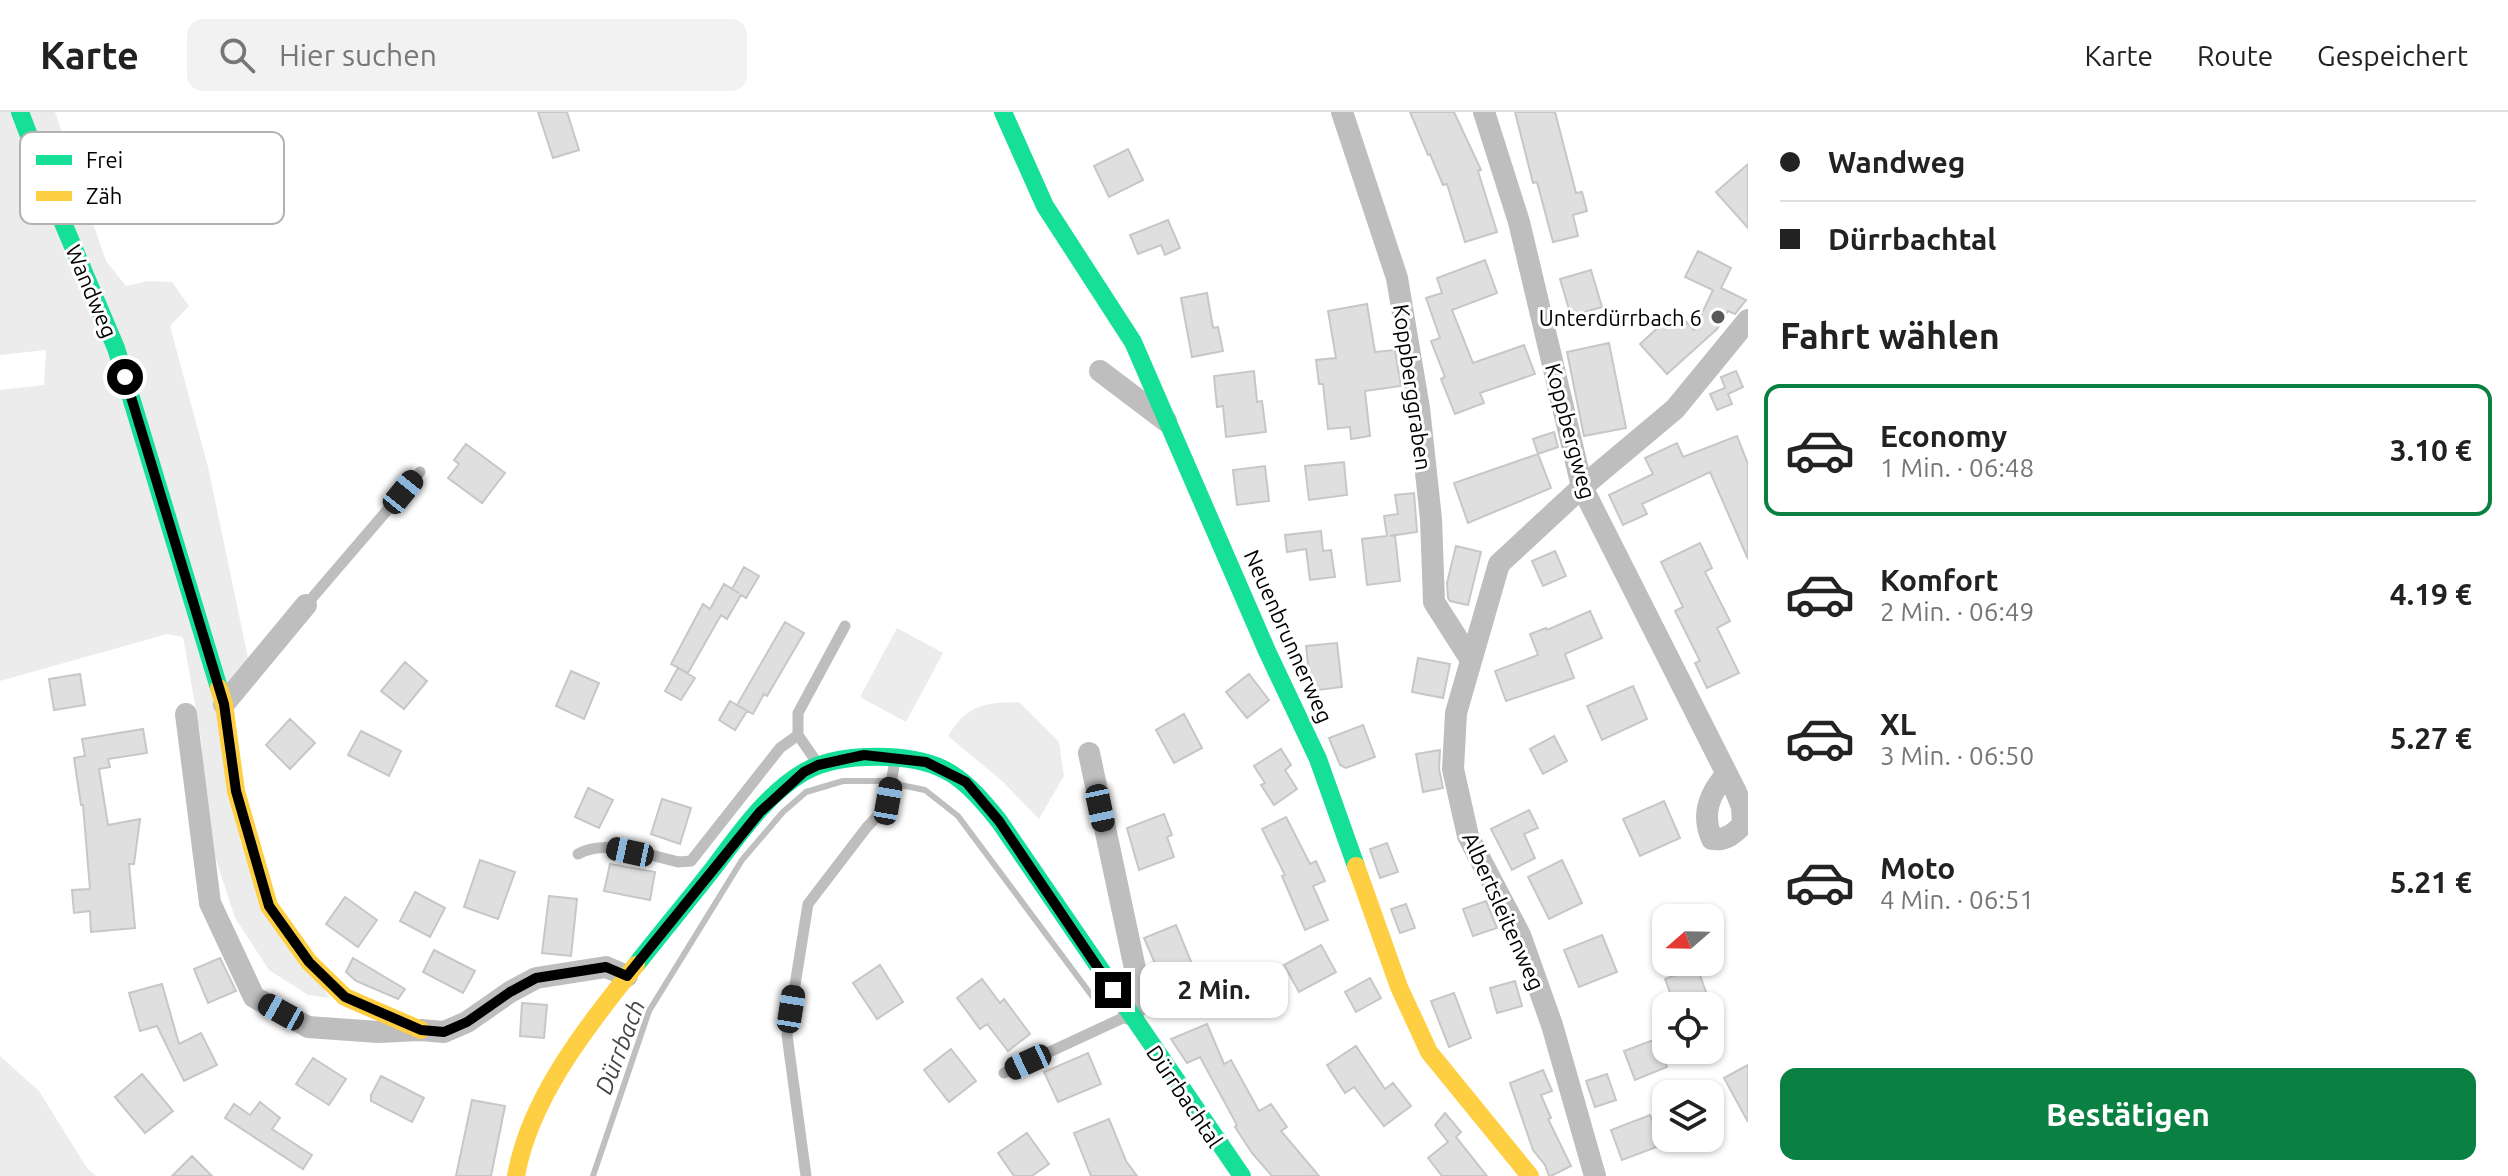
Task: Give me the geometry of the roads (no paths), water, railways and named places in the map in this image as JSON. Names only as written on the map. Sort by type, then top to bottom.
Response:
[{"type":"street","name":"Wandweg","points":[[20,112],[28,132]]},
{"type":"street","name":"Neuenbrunnerweg","points":[[1003,112],[1045,206],[1133,342],[1267,651],[1318,759],[1399,987],[1429,1052],[1530,1176]]},
{"type":"street","name":"Koppberggraben","points":[[1342,112],[1397,278],[1421,424],[1431,519],[1434,602],[1471,660]]},
{"type":"street","name":"Koppbergweg","points":[[1484,112],[1519,222],[1582,487],[1726,775],[1742,807],[1745,823],[1721,840],[1712,839],[1705,823],[1714,788],[1726,775]]},
{"type":"street","name":"Wandweg","points":[[63,224],[116,348],[224,704],[236,791],[269,906],[309,962],[345,997],[421,1030]]},
{"type":"street","name":"Albertsleitenweg","points":[[1595,1176],[1552,1025],[1520,935],[1468,836],[1453,769],[1456,713],[1499,564],[1582,487],[1675,409],[1748,320]]},
{"type":"street","points":[[1100,371],[1170,424]]},
{"type":"street","points":[[224,704],[306,605]]},
{"type":"street","points":[[186,714],[210,903],[254,997],[308,1027],[378,1032],[444,1032],[467,1022],[536,978],[606,967],[627,976]]},
{"type":"street","points":[[1089,753],[1140,992],[1138,1006],[1129,1014]]},
{"type":"street","name":"Dürrbachtal","points":[[516,1176],[517,1165],[538,1111],[554,1080],[627,976],[760,812],[804,772],[818,765],[864,755],[926,762],[966,782],[999,821],[1242,1176]]},
{"type":"lane","points":[[306,605],[420,472]]},
{"type":"lane","points":[[818,765],[798,735],[798,713],[845,626]]},
{"type":"lane","points":[[578,854],[588,848],[606,847],[679,862],[691,861],[780,748],[798,735]]},
{"type":"lane","points":[[806,1176],[787,1035],[808,904],[887,806],[895,758]]},
{"type":"lane","points":[[1004,1073],[1129,1014]]},
{"type":"waterway","name":"Dürrbach","points":[[593,1176],[649,1011],[742,860],[783,812],[806,792],[843,781],[880,781],[925,790],[958,816],[1095,1000]]},
{"type":"place","name":"Unterdürrbach 6","points":[[1718,317]]}]
